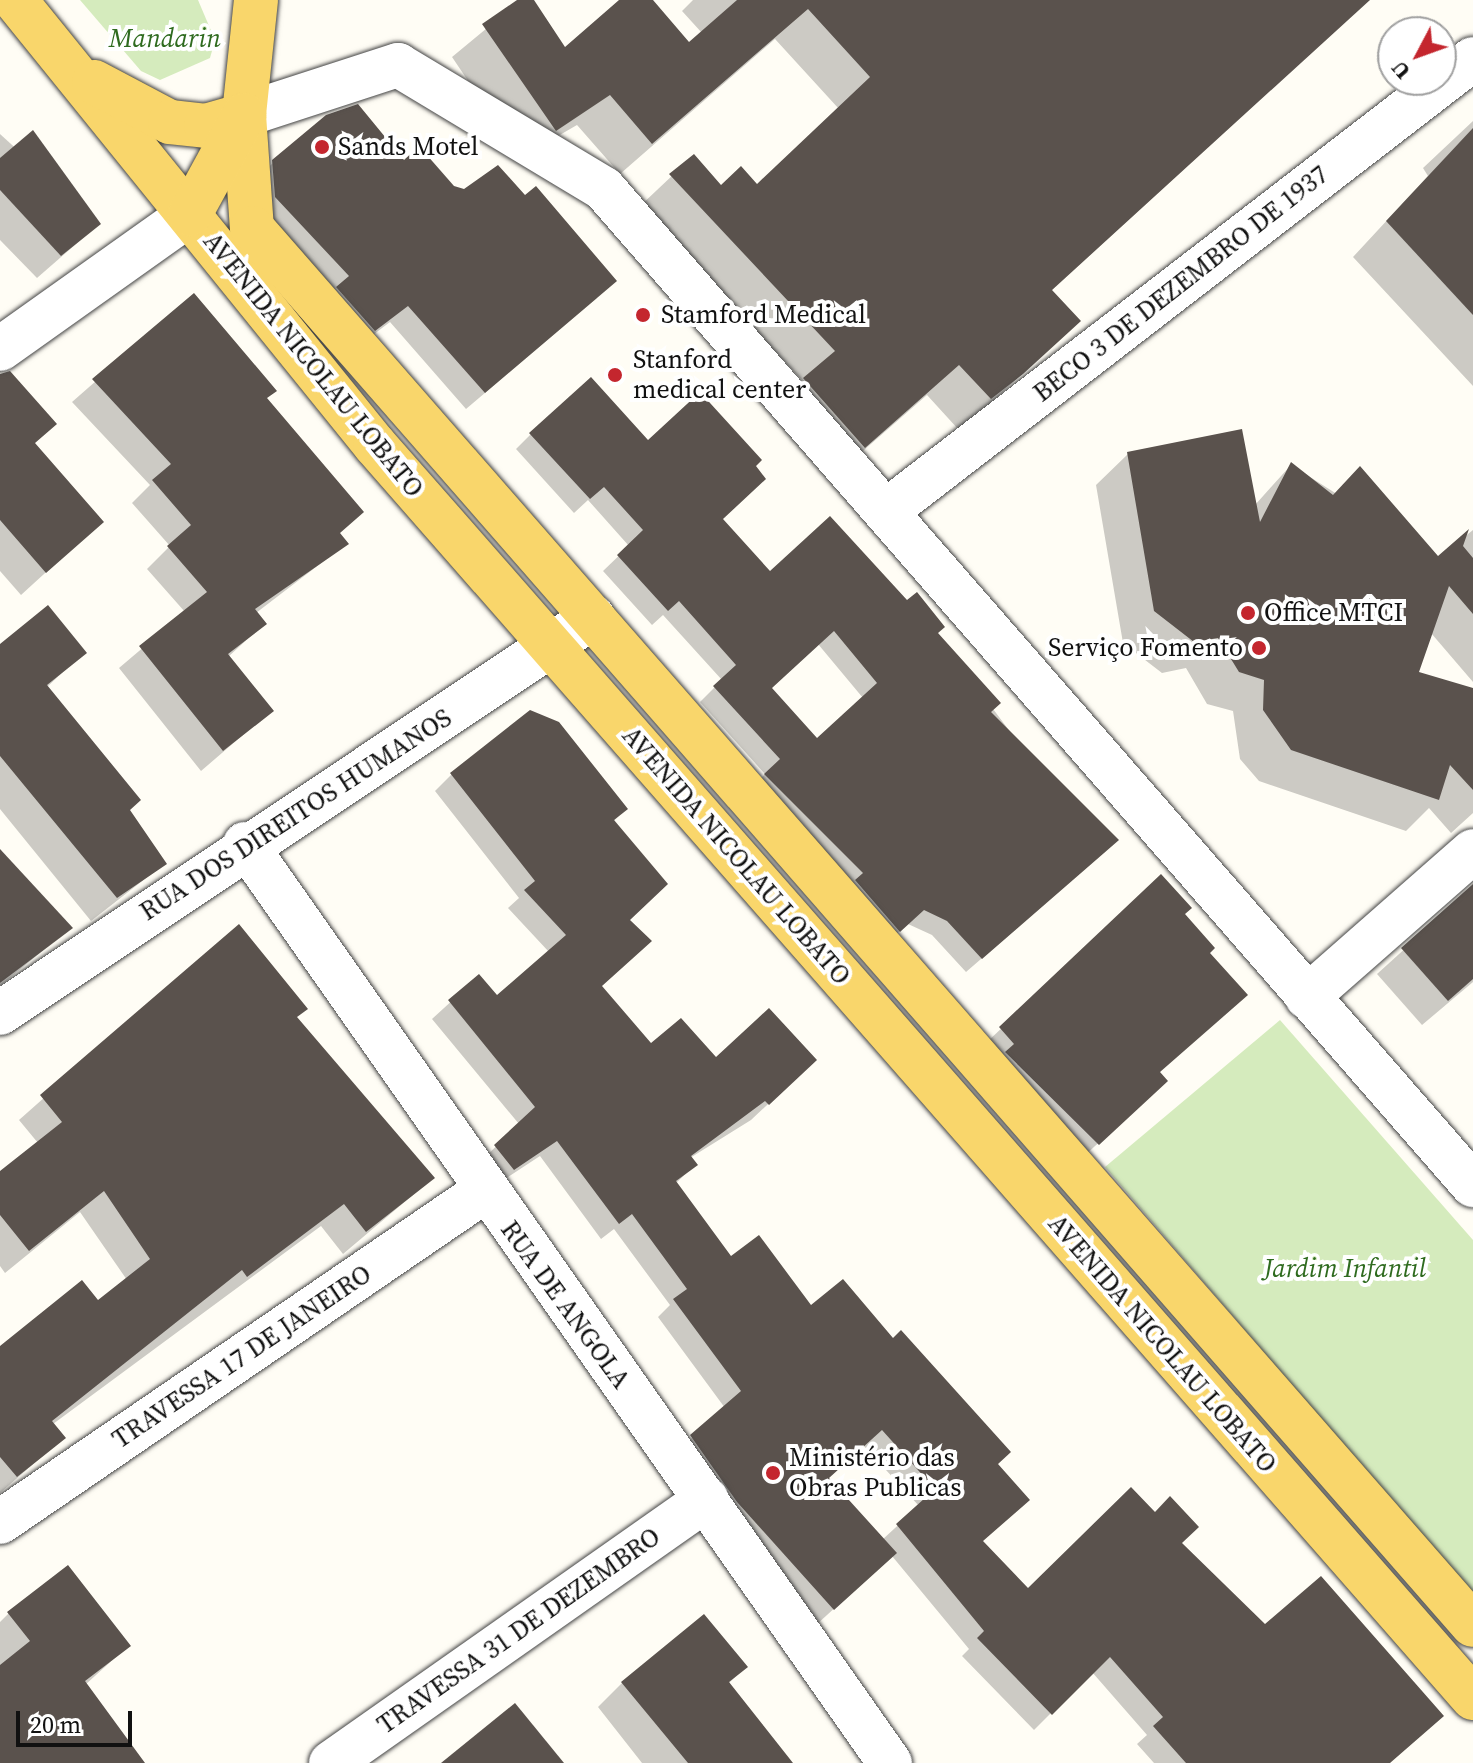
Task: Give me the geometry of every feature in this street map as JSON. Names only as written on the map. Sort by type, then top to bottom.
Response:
[{"type":"main road","name":"AVENIDA NICOLAU LOBATO","points":[[15,0],[320,379],[1473,1698]]},
{"type":"main road","points":[[190,214],[244,115],[256,0]]},
{"type":"main road","points":[[75,71],[170,122],[206,126],[244,115]]},
{"type":"main road","name":"AVENIDA NICOLAU LOBATO","points":[[244,115],[252,228],[1473,1625]]},
{"type":"street","name":"BECO 3 DE DEZEMBRO DE 1937","points":[[889,509],[1473,59]]},
{"type":"street","points":[[244,115],[398,65],[604,189],[889,509],[1307,997],[1473,1185]]},
{"type":"street","points":[[0,349],[190,214]]},
{"type":"street","name":"RUA DOS DIREITOS HUMANOS","points":[[0,1013],[245,844],[555,648],[593,617]]},
{"type":"street","name":"RUA DE ANGOLA","points":[[245,844],[483,1192],[707,1499],[890,1763]]},
{"type":"street","points":[[1307,997],[1473,851]]},
{"type":"street","name":"TRAVESSA 17 DE JANEIRO","points":[[0,1522],[483,1192]]},
{"type":"street","name":"TRAVESSA 31 DE DEZEMBRO","points":[[335,1762],[707,1499]]},
{"type":"green space","name":"Mandarin","points":[[80,0],[198,0],[215,40],[210,58],[160,80],[141,71]]},
{"type":"green space","name":"Jardim Infantil","points":[[1280,1020],[1473,1240],[1473,1596],[1105,1167]]},
{"type":"building","points":[[517,0],[534,0],[565,47],[619,0],[653,0],[689,42],[737,0],[1370,0],[1052,290],[1081,321],[1023,374],[991,399],[959,365],[865,448],[803,378],[835,351],[669,174],[694,154],[721,185],[741,166],[757,184],[870,77],[808,9],[652,144],[610,95],[556,131],[482,24]]},
{"type":"building","points":[[358,104],[404,160],[419,146],[454,186],[464,189],[498,165],[525,195],[536,186],[617,281],[485,393],[408,306],[375,331],[336,287],[349,276],[275,197],[272,160],[326,115]]},
{"type":"building","points":[[1473,128],[1473,315],[1386,221]]},
{"type":"building","points":[[33,130],[101,224],[61,256],[0,190],[0,158]]},
{"type":"building","points":[[194,293],[277,391],[267,398],[364,512],[340,533],[349,544],[255,609],[267,624],[228,654],[274,711],[223,751],[139,646],[207,592],[167,546],[191,525],[152,480],[171,464],[92,379]]},
{"type":"building","points":[[10,371],[57,424],[35,443],[104,522],[46,573],[0,520],[0,374]]},
{"type":"building","points":[[591,377],[648,440],[700,392],[762,460],[756,466],[766,479],[723,519],[770,571],[830,516],[907,600],[917,592],[945,627],[938,633],[1001,703],[991,712],[1119,840],[982,959],[947,921],[924,910],[900,932],[855,880],[863,873],[764,774],[780,759],[713,686],[736,665],[679,601],[668,611],[617,555],[643,530],[604,487],[590,499],[529,433]],"holes":[[[834,631],[877,683],[817,738],[772,688]]]},
{"type":"building","points":[[1242,429],[1260,522],[1291,462],[1333,495],[1360,466],[1438,556],[1469,529],[1463,546],[1473,558],[1473,614],[1449,586],[1419,672],[1473,688],[1473,790],[1450,765],[1439,800],[1291,750],[1263,710],[1264,680],[1239,672],[1218,638],[1194,642],[1154,611],[1127,452]]},
{"type":"building","points":[[48,605],[87,653],[47,685],[141,800],[130,810],[167,864],[117,898],[0,756],[0,644]]},
{"type":"building","points":[[530,710],[559,722],[628,809],[614,820],[668,884],[630,920],[652,941],[602,986],[651,1043],[681,1018],[716,1057],[769,1008],[817,1060],[769,1105],[765,1101],[691,1156],[698,1165],[676,1181],[731,1256],[759,1235],[811,1305],[843,1279],[893,1338],[901,1330],[1011,1452],[998,1464],[1030,1500],[983,1541],[1028,1588],[1131,1487],[1155,1512],[1170,1496],[1199,1527],[1182,1543],[1265,1624],[1321,1576],[1444,1716],[1390,1763],[1186,1763],[1153,1726],[1163,1717],[1110,1657],[1052,1715],[977,1638],[984,1631],[896,1524],[935,1489],[882,1430],[829,1478],[897,1553],[834,1610],[737,1502],[690,1435],[741,1391],[673,1299],[687,1289],[632,1214],[619,1224],[557,1141],[514,1170],[494,1145],[535,1107],[448,1000],[479,974],[497,995],[566,935],[524,890],[535,881],[450,773]]},
{"type":"building","points":[[0,849],[73,928],[0,983]]},
{"type":"building","points":[[1161,874],[1192,908],[1185,914],[1215,948],[1210,953],[1248,995],[1160,1072],[1168,1081],[1099,1145],[1005,1052],[1014,1044],[999,1027]]},
{"type":"building","points":[[1473,884],[1473,979],[1448,1001],[1401,948]]},
{"type":"building","points":[[239,924],[308,1009],[297,1017],[435,1178],[366,1232],[344,1204],[247,1277],[242,1270],[52,1421],[66,1438],[17,1477],[0,1457],[0,1346],[82,1280],[98,1300],[150,1259],[104,1191],[29,1251],[0,1215],[0,1171],[62,1122],[40,1095]]},
{"type":"building","points":[[68,1565],[131,1646],[85,1681],[145,1763],[0,1763],[0,1665],[30,1641],[7,1612]]},
{"type":"building","points":[[704,1614],[748,1667],[729,1682],[793,1763],[688,1763],[621,1682]]},
{"type":"building","points":[[515,1703],[564,1763],[441,1763]]},
{"type":"place","name":"Sands Motel","points":[[322,147]]},
{"type":"place","name":"Stamford Medical","points":[[643,315]]},
{"type":"place","name":"Stanford medical center","points":[[615,375]]},
{"type":"place","name":"Office MTCI","points":[[1248,613]]},
{"type":"place","name":"Serviço Fomento","points":[[1259,648]]},
{"type":"place","name":"Ministério das Obras Publicas","points":[[773,1473]]}]
